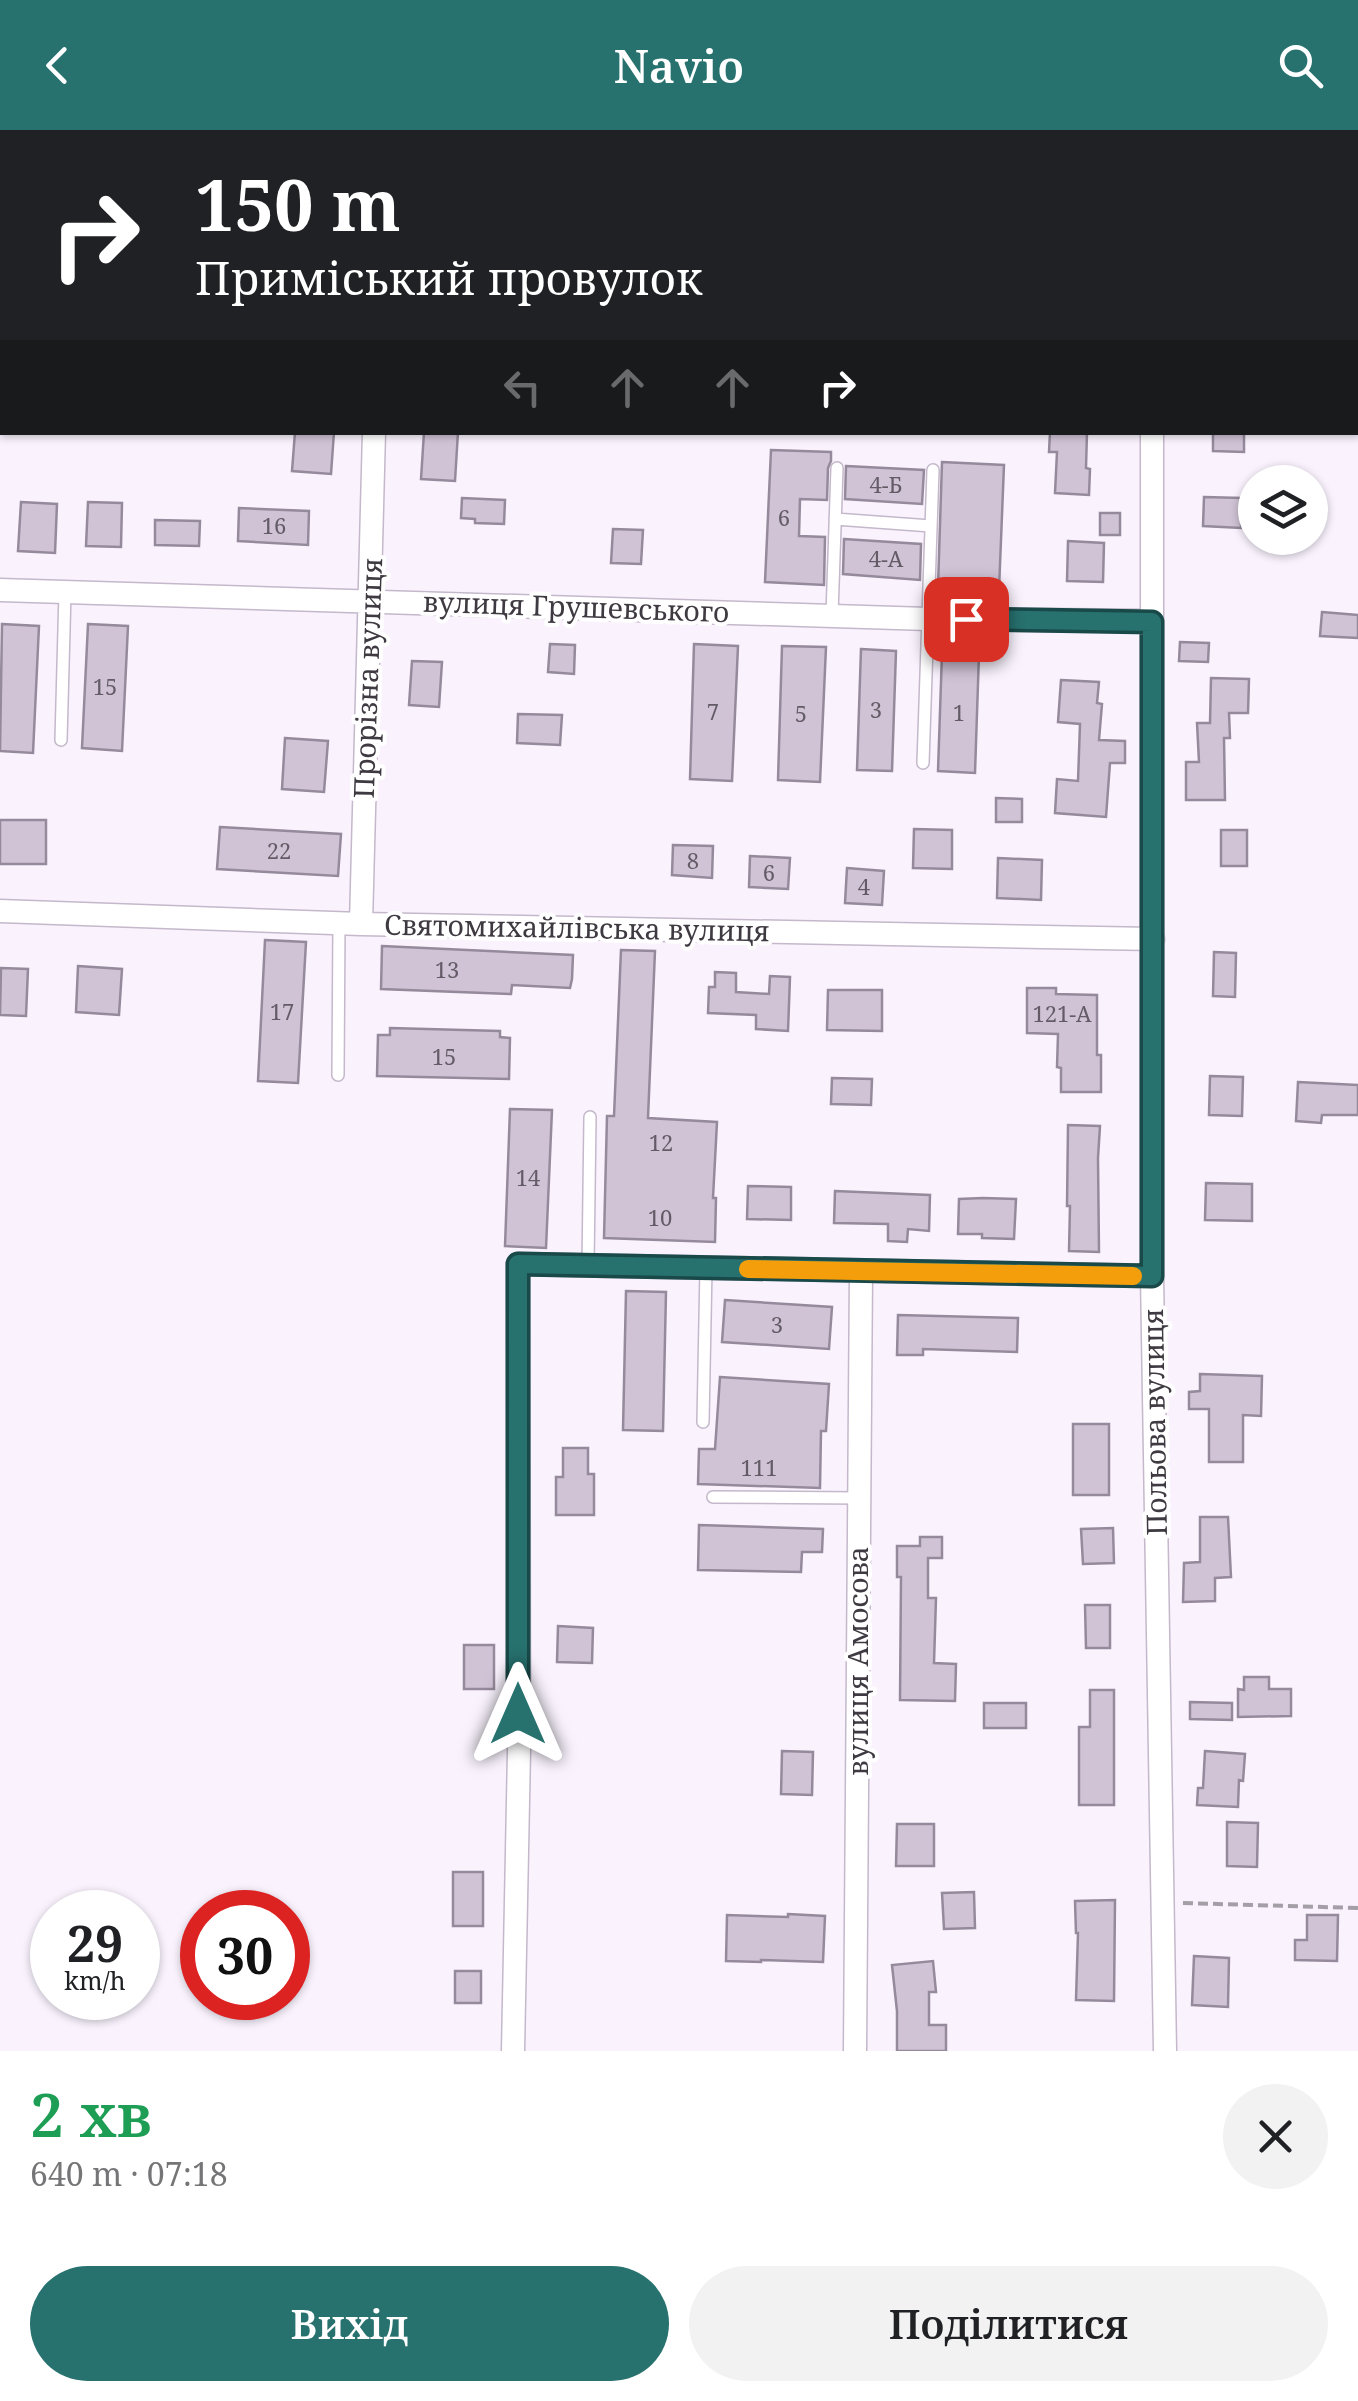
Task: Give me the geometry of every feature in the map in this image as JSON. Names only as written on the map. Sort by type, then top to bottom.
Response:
[{"type":"street","name":"Прорізна вулиця","points":[[350,923],[370,600],[374,435]]},
{"type":"street","name":"Польова вулиця","points":[[1152,435],[1152,1276],[1165,2051]]},
{"type":"street","name":"вулиця Грушевського","points":[[0,590],[928,619],[1152,622]]},
{"type":"street","name":"Святомихайлівська вулиця","points":[[0,911],[350,923],[1154,939]]},
{"type":"street","points":[[513,2051],[518,1751],[518,1264],[1152,1276]]},
{"type":"street","name":"вулиця Амосова","points":[[855,2051],[861,1272]]},
{"type":"lane","points":[[832,615],[837,468]]},
{"type":"lane","points":[[923,764],[933,470]]},
{"type":"lane","points":[[835,519],[931,526]]},
{"type":"lane","points":[[61,740],[64,592]]},
{"type":"lane","points":[[338,1074],[350,923]]},
{"type":"lane","points":[[588,1266],[590,1118]]},
{"type":"lane","points":[[702,1422],[706,1268]]},
{"type":"lane","points":[[713,1497],[859,1498]]},
{"type":"path","points":[[1164,1902],[1358,1908]]},
{"type":"building","points":[[295,435],[334,435],[331,474],[292,471]]},
{"type":"building","points":[[424,435],[458,435],[455,481],[421,479]]},
{"type":"building","points":[[1050,435],[1087,435],[1089,495],[1055,493],[1057,452],[1049,452]]},
{"type":"building","points":[[1213,435],[1244,435],[1244,452],[1213,451]]},
{"type":"building","points":[[771,450],[831,452],[827,500],[800,499],[799,536],[825,537],[824,585],[765,582]]},
{"type":"building","points":[[942,462],[1004,465],[999,590],[938,587]]},
{"type":"building","points":[[846,466],[924,470],[922,504],[845,499]]},
{"type":"building","points":[[1204,497],[1238,498],[1238,528],[1203,526]]},
{"type":"building","points":[[462,498],[505,500],[504,524],[475,523],[475,519],[461,518]]},
{"type":"building","points":[[21,502],[57,504],[55,553],[18,551]]},
{"type":"building","points":[[88,502],[122,503],[121,547],[86,546]]},
{"type":"building","points":[[239,508],[309,511],[308,545],[238,541]]},
{"type":"building","points":[[1100,513],[1120,513],[1120,535],[1100,535]]},
{"type":"building","points":[[155,520],[200,521],[199,546],[155,545]]},
{"type":"building","points":[[613,529],[643,530],[641,564],[611,563]]},
{"type":"building","points":[[844,539],[921,544],[920,580],[843,574]]},
{"type":"building","points":[[1068,541],[1104,543],[1103,582],[1067,581]]},
{"type":"building","points":[[1322,612],[1358,615],[1358,638],[1320,636]]},
{"type":"building","points":[[2,624],[39,626],[33,753],[0,751]]},
{"type":"building","points":[[88,624],[128,626],[122,751],[82,748]]},
{"type":"building","points":[[1180,642],[1209,643],[1208,662],[1179,661]]},
{"type":"building","points":[[550,644],[575,645],[574,674],[548,672]]},
{"type":"building","points":[[694,644],[738,646],[732,781],[690,779]]},
{"type":"building","points":[[782,646],[826,647],[820,782],[778,780]]},
{"type":"building","points":[[861,649],[896,651],[892,771],[857,770]]},
{"type":"building","points":[[942,653],[979,654],[975,773],[938,771]]},
{"type":"building","points":[[412,661],[442,662],[439,707],[409,705]]},
{"type":"building","points":[[1211,678],[1249,679],[1248,713],[1229,713],[1230,738],[1224,738],[1225,800],[1186,800],[1186,762],[1199,762],[1197,723],[1210,723]]},
{"type":"building","points":[[1061,680],[1099,682],[1099,740],[1125,741],[1125,763],[1110,763],[1106,817],[1055,813],[1057,779],[1078,781],[1080,724],[1058,722]]},
{"type":"building","points":[[518,714],[562,715],[560,745],[517,743]]},
{"type":"building","points":[[285,738],[328,741],[324,792],[282,789]]},
{"type":"building","points":[[996,798],[1022,799],[1022,822],[996,822]]},
{"type":"building","points":[[0,820],[46,820],[46,864],[0,864]]},
{"type":"building","points":[[220,827],[341,834],[338,876],[217,869]]},
{"type":"building","points":[[914,829],[952,830],[952,869],[913,868]]},
{"type":"building","points":[[1221,830],[1247,830],[1247,866],[1221,866]]},
{"type":"building","points":[[673,845],[713,846],[712,878],[672,875]]},
{"type":"building","points":[[750,856],[790,858],[788,889],[749,887]]},
{"type":"building","points":[[998,858],[1042,860],[1041,900],[997,898]]},
{"type":"building","points":[[847,868],[884,871],[882,905],[845,903]]},
{"type":"building","points":[[265,940],[306,942],[298,1083],[258,1081]]},
{"type":"building","points":[[382,946],[573,955],[572,979],[570,988],[512,985],[511,994],[381,989]]},
{"type":"building","points":[[621,950],[655,951],[648,1118],[717,1122],[715,1242],[604,1238],[607,1116],[614,1116]]},
{"type":"building","points":[[1214,952],[1236,953],[1235,997],[1213,996]]},
{"type":"building","points":[[78,966],[122,969],[119,1015],[76,1012]]},
{"type":"building","points":[[1,968],[28,969],[26,1016],[0,1015]]},
{"type":"building","points":[[715,972],[736,973],[736,992],[769,994],[770,976],[790,977],[788,1031],[756,1029],[756,1015],[708,1013],[709,987],[715,987]]},
{"type":"building","points":[[1027,988],[1056,988],[1056,994],[1097,995],[1101,1092],[1061,1092],[1058,1034],[1027,1033]]},
{"type":"building","points":[[828,990],[882,990],[882,1031],[827,1030]]},
{"type":"building","points":[[390,1028],[500,1031],[500,1037],[510,1038],[509,1079],[377,1076],[378,1035],[390,1035]]},
{"type":"building","points":[[1210,1076],[1243,1077],[1242,1116],[1209,1115]]},
{"type":"building","points":[[832,1078],[872,1079],[871,1105],[831,1104]]},
{"type":"building","points":[[1298,1082],[1358,1085],[1358,1115],[1322,1115],[1321,1123],[1296,1121]]},
{"type":"building","points":[[510,1109],[552,1110],[546,1248],[505,1246]]},
{"type":"building","points":[[1068,1125],[1100,1126],[1099,1252],[1069,1251]]},
{"type":"building","points":[[1206,1183],[1252,1184],[1252,1221],[1205,1220]]},
{"type":"building","points":[[748,1186],[791,1187],[791,1220],[747,1219]]},
{"type":"building","points":[[835,1191],[930,1195],[929,1231],[908,1229],[907,1242],[888,1241],[888,1224],[834,1223]]},
{"type":"building","points":[[959,1199],[1016,1199],[1014,1239],[958,1234]]},
{"type":"building","points":[[626,1291],[666,1292],[663,1431],[623,1430]]},
{"type":"building","points":[[725,1300],[832,1307],[829,1349],[722,1342]]},
{"type":"building","points":[[898,1315],[1018,1318],[1017,1352],[923,1349],[923,1355],[897,1355]]},
{"type":"building","points":[[1200,1374],[1262,1376],[1261,1416],[1243,1415],[1243,1462],[1209,1462],[1209,1409],[1189,1409],[1189,1392],[1200,1391]]},
{"type":"building","points":[[720,1377],[829,1384],[826,1431],[821,1431],[820,1488],[698,1484],[699,1449],[715,1449]]},
{"type":"building","points":[[1073,1424],[1109,1424],[1109,1495],[1073,1495]]},
{"type":"building","points":[[563,1448],[588,1448],[588,1474],[594,1474],[594,1515],[556,1515],[556,1477],[563,1477]]},
{"type":"building","points":[[1200,1517],[1228,1517],[1231,1577],[1215,1578],[1215,1601],[1183,1602],[1184,1563],[1200,1562]]},
{"type":"building","points":[[699,1525],[823,1529],[822,1552],[802,1552],[801,1572],[698,1570]]},
{"type":"building","points":[[1113,1528],[1114,1563],[1083,1564],[1081,1529]]},
{"type":"building","points":[[920,1537],[942,1537],[942,1558],[928,1558],[928,1598],[936,1598],[934,1663],[956,1664],[955,1701],[900,1700],[901,1577],[897,1577],[897,1546],[920,1546]]},
{"type":"building","points":[[1085,1605],[1110,1605],[1110,1648],[1086,1648]]},
{"type":"building","points":[[558,1626],[593,1628],[592,1663],[557,1662]]},
{"type":"building","points":[[464,1645],[494,1645],[494,1689],[464,1689]]},
{"type":"building","points":[[1244,1677],[1269,1677],[1269,1689],[1291,1689],[1291,1716],[1238,1717],[1238,1689],[1244,1690]]},
{"type":"building","points":[[1090,1690],[1114,1690],[1114,1805],[1079,1805],[1079,1727],[1090,1727]]},
{"type":"building","points":[[1190,1702],[1232,1703],[1232,1720],[1190,1719]]},
{"type":"building","points":[[984,1703],[1026,1703],[1026,1728],[984,1728]]},
{"type":"building","points":[[782,1751],[813,1752],[812,1795],[781,1794]]},
{"type":"building","points":[[1205,1751],[1245,1754],[1238,1807],[1197,1805],[1198,1788],[1203,1788]]},
{"type":"building","points":[[1227,1822],[1258,1823],[1257,1867],[1227,1866]]},
{"type":"building","points":[[897,1824],[934,1824],[934,1866],[896,1866]]},
{"type":"building","points":[[453,1872],[483,1872],[483,1926],[453,1926]]},
{"type":"building","points":[[974,1892],[975,1928],[944,1929],[942,1893]]},
{"type":"building","points":[[1115,1900],[1114,2001],[1076,2000],[1075,1901]]},
{"type":"building","points":[[727,1915],[825,1916],[823,1962],[726,1961]]},
{"type":"building","points":[[1307,1915],[1338,1915],[1337,1961],[1295,1960],[1295,1940],[1307,1940]]},
{"type":"building","points":[[1194,1956],[1229,1958],[1228,2007],[1192,2005]]},
{"type":"building","points":[[933,1961],[936,1992],[929,1992],[929,2025],[946,2025],[946,2051],[897,2051],[892,1965]]},
{"type":"building","points":[[455,1971],[481,1971],[481,2003],[455,2003]]},
{"type":"slow traffic","points":[[748,1269],[1133,1276]]},
{"type":"route","points":[[518,1714],[518,1264],[1152,1276],[1152,622],[966,619]]}]
